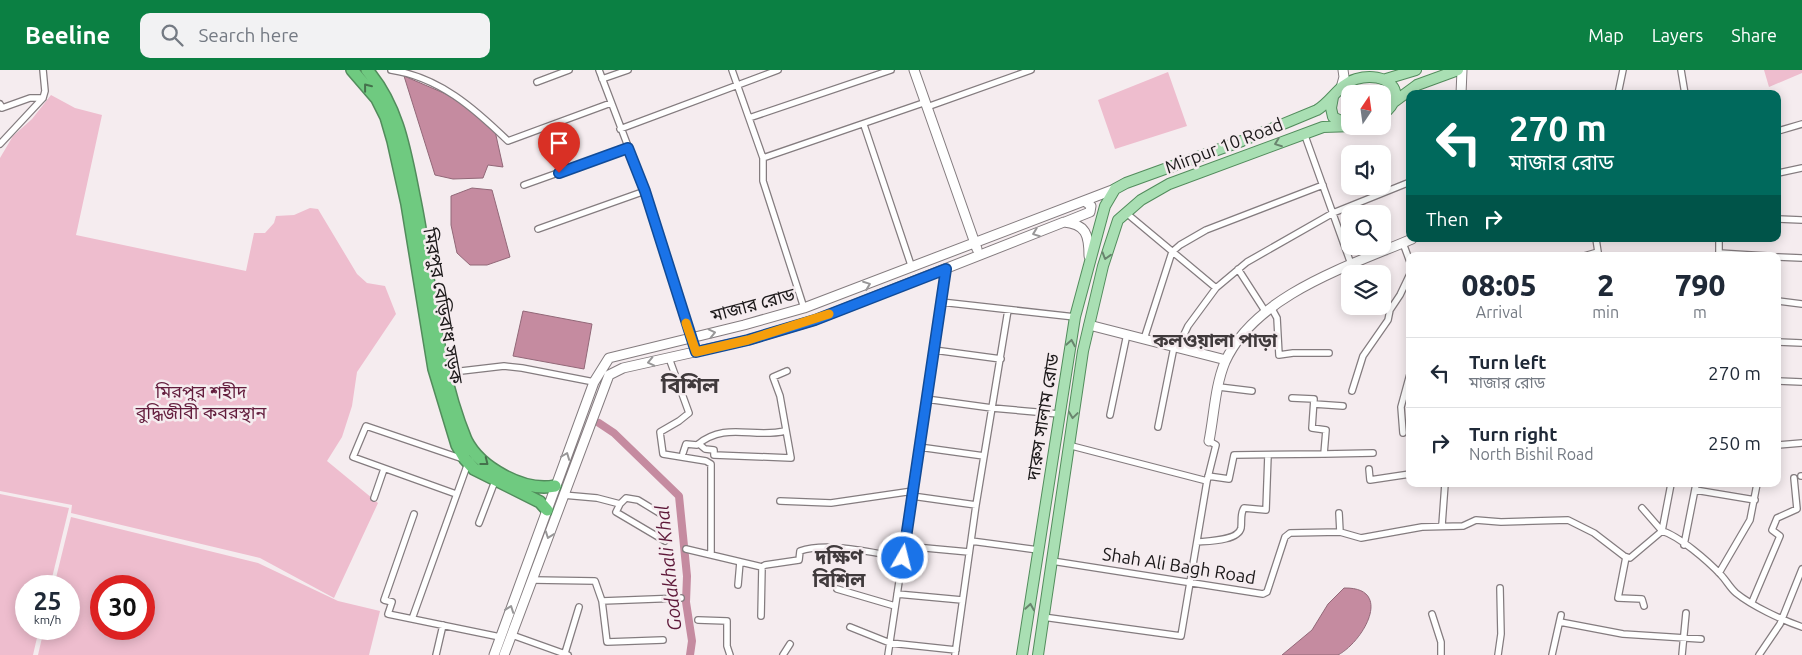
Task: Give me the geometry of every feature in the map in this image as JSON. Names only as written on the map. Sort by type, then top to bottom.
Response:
[{"type":"highway","name":"মিরপুর বেড়িবাধ সড়ক","points":[[352,70],[384,103]]},
{"type":"highway","name":"মিরপুর বেড়িবাধ সড়ক","points":[[367,70],[384,103],[397,122],[424,242],[442,377],[467,461],[495,481],[535,500],[551,512]]},
{"type":"highway","name":"মিরপুর বেড়িবাধ সড়ক","points":[[462,443],[485,463],[504,474],[539,487],[561,490]]},
{"type":"highway","points":[[535,500],[539,487]]},
{"type":"main road","points":[[914,70],[980,256]]},
{"type":"main road","points":[[1342,70],[1344,81],[1342,85]]},
{"type":"main road","points":[[1346,85],[1365,73],[1386,79],[1416,70]]},
{"type":"main road","points":[[1410,90],[1417,85],[1458,70]]},
{"type":"main road","points":[[1461,90],[1462,70]]},
{"type":"main road","points":[[1386,79],[1394,89],[1394,102]]},
{"type":"main road","points":[[1341,88],[1330,100],[1333,116],[1341,123]]},
{"type":"main road","points":[[1391,105],[1406,93]]},
{"type":"main road","name":"Mirpur 10 Road","points":[[1115,190],[1317,110],[1330,100]]},
{"type":"main road","name":"Mirpur 10 Road","points":[[1125,212],[1153,191],[1304,133],[1323,127],[1341,126]]},
{"type":"main road","name":"মাজার রোড","points":[[561,490],[594,382],[609,358],[744,325],[804,308],[1115,190]]},
{"type":"main road","name":"দারুস সালাম রোড","points":[[1022,655],[1075,317],[1105,206],[1115,190]]},
{"type":"main road","name":"মাজার রোড","points":[[494,655],[551,512],[609,375],[622,368],[748,340],[815,320],[1090,212],[1091,206],[1086,202]]},
{"type":"main road","name":"দারুস সালাম রোড","points":[[1038,655],[1068,445],[1089,325],[1114,228],[1125,212]]},
{"type":"main road","points":[[1064,222],[1079,226],[1086,234],[1089,261]]},
{"type":"main road","points":[[1209,441],[1226,360],[1245,333],[1268,309],[1350,264],[1406,242]]},
{"type":"main road","points":[[744,325],[748,340]]},
{"type":"main road","points":[[1089,325],[1226,360]]},
{"type":"main road","points":[[691,338],[696,352]]},
{"type":"main road","points":[[618,355],[622,368]]},
{"type":"main road","points":[[601,368],[609,375]]},
{"type":"main road","name":"মাজার রোড","points":[[504,655],[533,580],[551,512]]},
{"type":"main road","points":[[1038,555],[1053,557]]},
{"type":"main road","points":[[500,637],[511,637]]},
{"type":"street","points":[[0,144],[43,98],[45,91],[43,70]]},
{"type":"street","points":[[391,70],[411,73],[443,88],[482,116],[508,141],[611,103]]},
{"type":"street","points":[[536,82],[569,70]]},
{"type":"street","points":[[599,70],[645,191],[691,338]]},
{"type":"street","points":[[602,79],[628,70]]},
{"type":"street","points":[[732,70],[763,158],[763,181],[804,308]]},
{"type":"street","points":[[620,129],[778,70]]},
{"type":"street","points":[[749,118],[891,70]]},
{"type":"street","points":[[763,158],[927,105],[1019,72],[1031,70]]},
{"type":"street","points":[[1619,90],[1623,70]]},
{"type":"street","points":[[1681,70],[1684,90]]},
{"type":"street","points":[[1,107],[30,98],[43,98]]},
{"type":"street","points":[[1781,130],[1802,124]]},
{"type":"street","points":[[864,125],[912,268]]},
{"type":"street","points":[[1304,133],[1350,264]]},
{"type":"street","points":[[524,185],[628,148]]},
{"type":"street","points":[[1781,172],[1802,168]]},
{"type":"street","points":[[1158,427],[1176,347],[1188,326],[1216,288],[1238,269],[1270,247],[1332,213],[1406,184]]},
{"type":"street","points":[[1144,339],[1172,252],[1180,245],[1206,230],[1323,186]]},
{"type":"street","points":[[538,229],[645,191]]},
{"type":"street","points":[[1125,212],[1216,288]]},
{"type":"street","points":[[1781,219],[1802,220]]},
{"type":"street","points":[[1781,257],[1802,258]]},
{"type":"street","points":[[888,655],[946,269]]},
{"type":"street","points":[[1238,269],[1277,318],[1279,356],[1293,353],[1329,353]]},
{"type":"street","points":[[1352,391],[1364,356],[1388,320],[1390,310],[1406,282]]},
{"type":"street","points":[[1781,301],[1802,304]]},
{"type":"street","points":[[941,302],[1075,317]]},
{"type":"street","points":[[850,627],[890,643],[956,653],[976,504],[1008,310]]},
{"type":"street","points":[[1110,414],[1127,334]]},
{"type":"street","points":[[1781,342],[1802,343]]},
{"type":"street","points":[[934,350],[1001,360]]},
{"type":"street","points":[[669,358],[689,413],[679,422],[660,432],[663,454],[706,461],[711,464],[711,555]]},
{"type":"street","points":[[442,377],[482,368],[513,367],[594,382]]},
{"type":"street","points":[[683,452],[686,444],[699,444],[705,449],[714,450],[714,455],[791,458],[780,396],[773,377],[787,371]]},
{"type":"street","points":[[1781,381],[1802,382]]},
{"type":"street","points":[[1219,388],[1252,391]]},
{"type":"street","points":[[1403,433],[1401,407],[1406,389]]},
{"type":"street","points":[[1292,398],[1314,399],[1312,428],[1326,430],[1324,454]]},
{"type":"street","points":[[926,399],[992,408],[1059,414]]},
{"type":"street","points":[[1314,404],[1342,406]]},
{"type":"street","points":[[412,619],[456,494],[467,461],[366,426],[354,457],[456,494]]},
{"type":"street","points":[[699,444],[702,438],[722,433],[743,431],[773,434],[785,431]]},
{"type":"street","points":[[1044,617],[1181,636],[1207,478],[1216,444],[1209,441]]},
{"type":"street","points":[[1781,445],[1802,443]]},
{"type":"street","points":[[1068,445],[1207,478],[1229,479],[1234,455],[1373,453]]},
{"type":"street","points":[[919,447],[984,456]]},
{"type":"street","points":[[1197,542],[1221,540],[1237,534],[1240,530],[1244,508],[1266,510],[1268,455]]},
{"type":"street","points":[[374,498],[384,468]]},
{"type":"street","points":[[1369,469],[1370,480],[1406,475]]},
{"type":"street","points":[[1752,602],[1780,536],[1772,530],[1777,518],[1797,509],[1794,478]]},
{"type":"street","points":[[478,523],[495,481]]},
{"type":"street","points":[[1442,525],[1445,487]]},
{"type":"street","points":[[1644,606],[1642,599],[1618,598],[1626,557],[1634,554],[1662,531],[1670,487]]},
{"type":"street","points":[[1684,545],[1695,487],[1755,500]]},
{"type":"street","points":[[1719,573],[1745,529],[1755,500],[1757,487]]},
{"type":"street","points":[[561,490],[620,504]]},
{"type":"street","points":[[780,501],[832,503],[912,493],[976,504]]},
{"type":"street","points":[[661,514],[638,500],[626,498],[616,512],[665,541]]},
{"type":"street","points":[[1642,508],[1662,531],[1684,545],[1719,573],[1735,592],[1787,621],[1802,627]]},
{"type":"street","points":[[1339,513],[1340,532]]},
{"type":"street","points":[[414,514],[384,600],[392,602],[388,614],[500,637]]},
{"type":"street","name":"Shah Ali Bagh Road","points":[[1053,557],[1264,594],[1267,592],[1287,534],[1340,532],[1361,538],[1442,525],[1464,526],[1476,520],[1501,522],[1568,520],[1582,525],[1626,557]]},
{"type":"street","points":[[971,541],[1038,555]]},
{"type":"street","points":[[904,546],[969,552]]},
{"type":"street","points":[[686,549],[762,567],[799,560],[800,550],[823,547],[903,558]]},
{"type":"street","points":[[738,585],[740,562]]},
{"type":"street","points":[[761,616],[762,567]]},
{"type":"street","points":[[1759,655],[1780,624],[1781,617],[1802,569]]},
{"type":"street","points":[[533,580],[595,581],[602,600],[607,642],[663,640]]},
{"type":"street","points":[[1498,655],[1501,634],[1500,588]]},
{"type":"street","points":[[837,589],[896,606]]},
{"type":"street","points":[[897,594],[962,600]]},
{"type":"street","points":[[602,600],[681,598]]},
{"type":"street","points":[[511,637],[566,654],[579,607]]},
{"type":"street","points":[[1432,614],[1441,642],[1441,655]]},
{"type":"street","points":[[1682,655],[1686,614]]},
{"type":"street","points":[[1552,655],[1561,618],[1624,634],[1701,639]]},
{"type":"street","points":[[698,620],[727,621],[727,646],[730,655]]},
{"type":"street","points":[[1780,624],[1787,621]]},
{"type":"street","points":[[436,655],[443,625]]},
{"type":"street","points":[[783,655],[790,644]]},
{"type":"green space","points":[[1764,70],[1802,70],[1802,73],[1769,87]]},
{"type":"green space","points":[[1168,72],[1187,126],[1115,149],[1098,100]]},
{"type":"green space","name":"মিরপুর শহীদ বুদ্ধিজীবী কবরস্থান","points":[[51,95],[75,108],[102,115],[76,235],[246,271],[254,233],[265,233],[274,223],[276,216],[294,215],[310,208],[318,209],[357,274],[367,283],[385,286],[396,314],[357,372],[352,406],[342,437],[327,461],[378,503],[334,598],[260,558],[71,513],[72,505],[0,491],[0,158],[13,136],[32,119]]},
{"type":"green space","points":[[0,494],[69,508],[53,575],[15,575],[15,640],[36,640],[33,655],[0,655]]},
{"type":"green space","points":[[71,517],[258,563],[338,601],[380,611],[369,655],[38,655],[41,640],[80,640],[80,575],[57,575]]},
{"type":"shaded area","points":[[404,76],[446,94],[468,108],[495,131],[503,167],[488,165],[483,178],[453,179],[435,175]]},
{"type":"shaded area","points":[[472,188],[492,190],[510,257],[487,265],[470,265],[457,253],[451,225],[451,196]]},
{"type":"shaded area","points":[[523,311],[592,324],[584,369],[513,356]]},
{"type":"shaded area","points":[[1344,588],[1359,590],[1368,596],[1371,605],[1370,616],[1365,627],[1348,648],[1338,655],[1282,655],[1312,630],[1328,604]]},
{"type":"waterway","name":"Godakhali Khal","points":[[599,423],[614,433],[679,496],[687,576],[686,602],[692,641],[690,655]]},
{"type":"slow traffic","points":[[686,323],[696,352],[748,340],[829,314]]},
{"type":"district","name":"কলওয়ালা পাড়া","points":[[1215,340]]},
{"type":"district","name":"বিশিল","points":[[690,385]]},
{"type":"district","name":"দক্ষিণ বিশিল","points":[[839,568]]},
{"type":"route","points":[[559,173],[628,148],[645,191],[696,352],[748,340],[815,320],[946,269],[903,558]]}]
